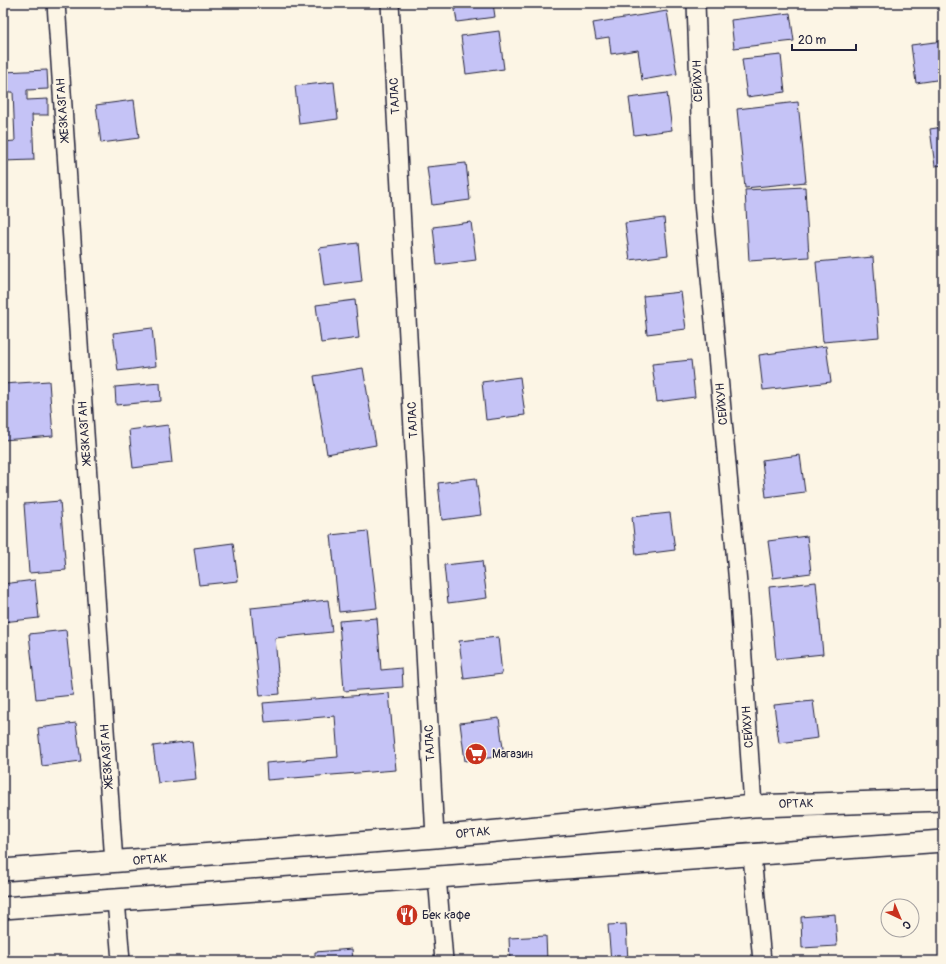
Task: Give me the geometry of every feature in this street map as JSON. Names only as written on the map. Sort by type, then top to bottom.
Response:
[{"type":"street","name":"ЖЕЗКАЗГАН","points":[[56,3],[114,863]]},
{"type":"street","name":"ТАЛАС","points":[[390,3],[435,837]]},
{"type":"street","name":"СЕЙХУН","points":[[696,3],[703,202],[738,584],[753,806]]},
{"type":"street","name":"ОРТАК","points":[[3,870],[114,863],[435,837],[753,806],[943,800]]},
{"type":"street","points":[[3,908],[437,876],[752,856],[943,841]]},
{"type":"street","points":[[752,856],[762,961]]},
{"type":"street","points":[[437,876],[444,961]]},
{"type":"street","points":[[116,900],[121,961]]},
{"type":"building","points":[[454,3],[493,3],[495,17],[457,22]]},
{"type":"building","points":[[667,11],[677,74],[642,80],[638,50],[611,54],[609,37],[596,39],[593,23]]},
{"type":"building","points":[[790,13],[794,41],[734,48],[731,20]]},
{"type":"building","points":[[499,31],[504,69],[466,74],[461,36]]},
{"type":"building","points":[[943,41],[943,79],[916,83],[911,45]]},
{"type":"building","points":[[781,55],[785,92],[747,97],[742,59]]},
{"type":"building","points":[[47,70],[48,89],[27,90],[27,100],[48,99],[48,115],[32,115],[34,160],[3,161],[3,142],[15,141],[13,92],[3,92],[3,72]]},
{"type":"building","points":[[334,82],[338,119],[299,124],[295,86]]},
{"type":"building","points":[[667,93],[672,130],[634,135],[629,98]]},
{"type":"building","points":[[134,100],[139,138],[101,143],[96,105]]},
{"type":"building","points":[[798,102],[806,182],[745,188],[737,109]]},
{"type":"building","points":[[943,127],[943,165],[935,166],[930,129]]},
{"type":"building","points":[[466,163],[470,200],[432,205],[427,167]]},
{"type":"building","points":[[805,187],[809,257],[749,261],[745,190]]},
{"type":"building","points":[[664,218],[668,255],[630,260],[625,223]]},
{"type":"building","points":[[471,222],[476,260],[437,265],[433,227]]},
{"type":"building","points":[[358,243],[362,281],[324,286],[319,248]]},
{"type":"building","points":[[873,257],[879,337],[823,342],[816,262]]},
{"type":"building","points":[[681,292],[686,329],[647,334],[643,296]]},
{"type":"building","points":[[355,300],[359,338],[321,343],[316,305]]},
{"type":"building","points":[[152,328],[156,366],[118,371],[113,333]]},
{"type":"building","points":[[826,346],[831,382],[763,390],[759,355]]},
{"type":"building","points":[[691,360],[695,397],[657,402],[652,364]]},
{"type":"building","points":[[363,368],[376,445],[327,454],[314,376]]},
{"type":"building","points":[[520,377],[525,415],[486,420],[482,382]]},
{"type":"building","points":[[49,381],[53,436],[3,440],[3,384]]},
{"type":"building","points":[[160,383],[161,401],[116,405],[115,387]]},
{"type":"building","points":[[168,425],[172,463],[133,468],[129,430]]},
{"type":"building","points":[[800,455],[805,492],[766,497],[762,460]]},
{"type":"building","points":[[476,478],[481,515],[442,520],[438,483]]},
{"type":"building","points":[[60,501],[66,570],[29,573],[24,504]]},
{"type":"building","points":[[670,513],[675,550],[636,555],[632,517]]},
{"type":"building","points":[[368,531],[377,608],[339,612],[331,535]]},
{"type":"building","points":[[807,536],[811,573],[773,578],[768,541]]},
{"type":"building","points":[[233,543],[238,581],[199,585],[194,548]]},
{"type":"building","points":[[482,561],[487,598],[448,603],[444,565]]},
{"type":"building","points":[[35,580],[39,618],[3,622],[3,584]]},
{"type":"building","points":[[816,582],[823,654],[776,659],[769,587]]},
{"type":"building","points":[[328,600],[332,632],[275,638],[280,694],[260,696],[251,608]]},
{"type":"building","points":[[377,618],[381,670],[402,668],[403,687],[344,691],[339,621]]},
{"type":"building","points":[[66,630],[73,695],[36,699],[29,634]]},
{"type":"building","points":[[498,637],[502,674],[464,679],[459,641]]},
{"type":"building","points":[[389,693],[396,770],[267,780],[266,763],[338,757],[335,716],[265,722],[263,703]]},
{"type":"building","points":[[813,701],[818,738],[779,743],[774,705]]},
{"type":"building","points":[[499,718],[504,756],[465,761],[460,723]]},
{"type":"building","points":[[76,723],[81,761],[42,766],[38,728]]},
{"type":"building","points":[[192,741],[196,779],[158,783],[153,746]]},
{"type":"building","points":[[835,914],[837,946],[802,948],[801,917]]},
{"type":"building","points":[[626,924],[628,961],[611,961],[608,925]]},
{"type":"building","points":[[546,936],[547,961],[510,961],[509,938]]},
{"type":"building","points":[[352,949],[353,961],[315,961],[315,952]]},
{"type":"place","name":"Магазин","points":[[476,754]]},
{"type":"place","name":"Бек кафе","points":[[407,915]]}]
